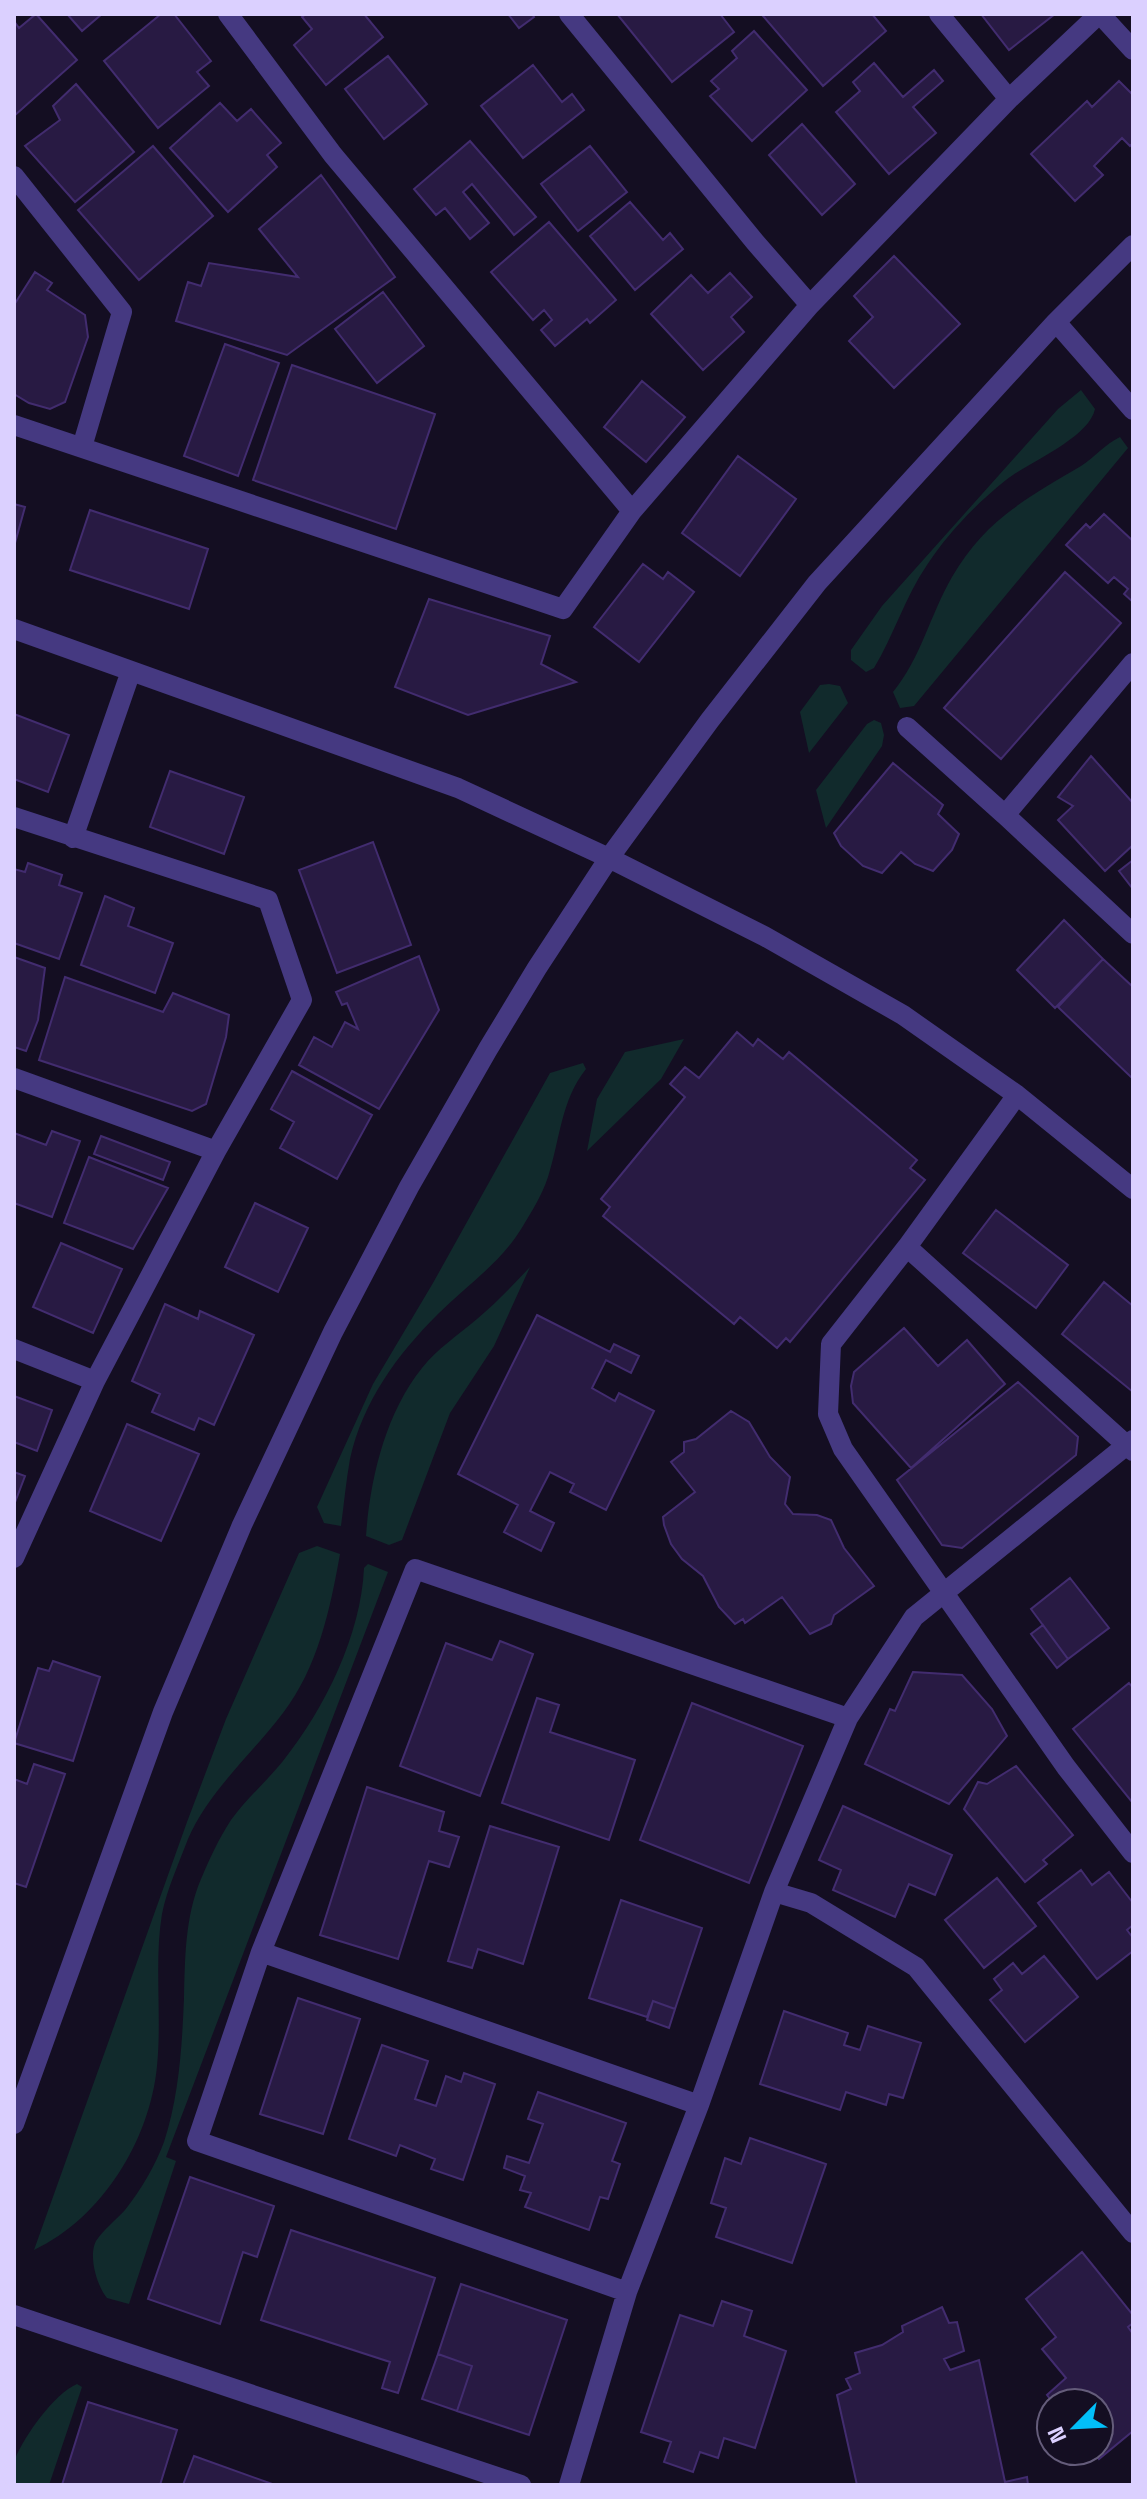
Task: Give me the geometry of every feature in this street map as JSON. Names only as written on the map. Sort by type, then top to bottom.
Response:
[{"type":"street","points":[[228,14],[333,155],[632,511]]},
{"type":"street","points":[[569,14],[810,305]]},
{"type":"street","points":[[939,14],[1009,99]]},
{"type":"street","points":[[14,425],[563,609],[632,511],[810,305],[1009,99],[1099,14],[1133,50]]},
{"type":"street","points":[[14,176],[122,312],[82,447]]},
{"type":"street","points":[[16,2110],[163,1712],[242,1525],[333,1332],[409,1187],[488,1049],[609,858],[710,720],[817,583],[1056,322],[1133,245]]},
{"type":"street","points":[[1056,322],[1133,410]]},
{"type":"street","points":[[14,629],[458,788],[609,858],[764,936],[903,1015],[1017,1095],[1133,1189]]},
{"type":"street","points":[[1005,815],[1133,663]]},
{"type":"street","points":[[73,838],[131,671]]},
{"type":"street","points":[[907,727],[1133,934]]},
{"type":"street","points":[[14,817],[268,900],[302,1000],[216,1151],[95,1381],[14,1558]]},
{"type":"street","points":[[14,1078],[216,1151]]},
{"type":"street","points":[[1017,1095],[907,1247],[831,1344],[828,1414],[843,1449],[1066,1767],[1133,1853]]},
{"type":"street","points":[[569,2485],[627,2292],[699,2105],[774,1892],[848,1718],[914,1617],[944,1590],[1131,1445],[907,1247]]},
{"type":"street","points":[[14,1349],[95,1381]]},
{"type":"street","points":[[627,2292],[197,2141],[261,1952],[415,1569],[848,1718]]},
{"type":"street","points":[[774,1892],[811,1903],[916,1967],[1133,2233]]},
{"type":"street","points":[[261,1952],[699,2105]]},
{"type":"street","points":[[14,2315],[521,2485]]},
{"type":"green space","points":[[1081,390],[1095,409],[1082,430],[1006,480],[953,530],[919,577],[874,668],[866,672],[851,660],[851,650],[882,606],[1058,409]]},
{"type":"green space","points":[[1120,437],[1128,448],[914,706],[900,708],[893,692],[911,665],[944,591],[978,540],[1009,512]]},
{"type":"green space","points":[[820,685],[840,686],[848,703],[809,753],[800,712]]},
{"type":"green space","points":[[874,720],[881,723],[884,735],[882,746],[826,828],[816,790],[867,724]]},
{"type":"green space","points":[[684,1039],[661,1079],[587,1151],[597,1099],[625,1052]]},
{"type":"green space","points":[[583,1063],[586,1069],[566,1107],[548,1177],[533,1209],[505,1251],[438,1314],[384,1380],[356,1438],[341,1526],[324,1523],[317,1507],[373,1384],[550,1073]]},
{"type":"green space","points":[[530,1267],[494,1346],[450,1413],[402,1540],[389,1545],[366,1536],[371,1493],[382,1448],[409,1386],[434,1355],[491,1307]]},
{"type":"green space","points":[[317,1546],[340,1554],[327,1617],[314,1657],[283,1713],[207,1805],[188,1839],[167,1895],[160,1932],[157,2066],[144,2121],[133,2148],[101,2197],[59,2236],[34,2250],[226,1719],[299,1553]]},
{"type":"green space","points":[[368,1564],[388,1572],[166,2157],[176,2161],[129,2304],[107,2298],[95,2271],[94,2247],[142,2186],[169,2125],[181,2053],[187,1938],[196,1893],[214,1849],[231,1820],[283,1761],[326,1694],[348,1645],[356,1619],[364,1568]]},
{"type":"green space","points":[[77,2384],[82,2387],[49,2485],[14,2485],[14,2462],[26,2439],[50,2406]]},
{"type":"building","points":[[36,14],[77,60],[14,116],[14,21],[19,28]]},
{"type":"building","points":[[67,14],[102,14],[82,31]]},
{"type":"building","points":[[161,14],[174,14],[211,61],[197,72],[209,86],[158,128],[104,61]]},
{"type":"building","points":[[306,14],[364,14],[383,37],[326,85],[294,45],[312,29],[302,17]]},
{"type":"building","points":[[508,14],[532,14],[534,17],[519,28]]},
{"type":"building","points":[[617,14],[720,14],[734,32],[672,82]]},
{"type":"building","points":[[872,14],[886,31],[823,86],[763,16]]},
{"type":"building","points":[[981,14],[1055,14],[1009,50]]},
{"type":"building","points":[[754,31],[807,90],[752,141],[710,96],[719,89],[711,81],[737,58],[732,51]]},
{"type":"building","points":[[388,56],[427,104],[384,139],[345,89]]},
{"type":"building","points":[[874,63],[903,97],[934,70],[943,81],[913,107],[936,133],[889,174],[836,112],[860,91],[853,82]]},
{"type":"building","points":[[533,65],[562,102],[572,94],[584,110],[523,158],[481,106]]},
{"type":"building","points":[[1119,81],[1133,95],[1133,143],[1130,146],[1122,138],[1094,166],[1103,175],[1075,201],[1031,154],[1087,101],[1092,107]]},
{"type":"building","points":[[76,84],[134,152],[75,202],[25,146],[60,120],[53,106]]},
{"type":"building","points":[[220,103],[237,121],[251,109],[281,143],[267,155],[277,167],[228,212],[170,148]]},
{"type":"building","points":[[802,124],[855,184],[822,215],[769,155]]},
{"type":"building","points":[[470,141],[536,217],[514,235],[472,184],[463,192],[489,223],[470,239],[445,208],[436,215],[414,189]]},
{"type":"building","points":[[153,146],[213,216],[139,280],[78,210]]},
{"type":"building","points":[[590,146],[627,192],[578,231],[541,184]]},
{"type":"building","points":[[321,175],[395,277],[287,355],[176,321],[188,282],[201,286],[209,263],[298,277],[259,229]]},
{"type":"building","points":[[630,202],[663,240],[670,233],[683,249],[635,290],[590,236]]},
{"type":"building","points":[[549,222],[616,300],[590,323],[587,319],[555,346],[541,330],[552,320],[544,310],[533,320],[491,272]]},
{"type":"building","points":[[894,256],[960,324],[894,388],[849,341],[873,317],[854,296]]},
{"type":"building","points":[[35,272],[52,283],[47,290],[85,315],[88,337],[65,402],[50,409],[29,403],[14,394],[14,305]]},
{"type":"building","points":[[730,273],[752,297],[731,317],[744,332],[703,370],[651,314],[691,275],[708,293]]},
{"type":"building","points":[[383,292],[424,346],[377,383],[335,329]]},
{"type":"building","points":[[225,344],[279,363],[238,476],[184,456]]},
{"type":"building","points":[[292,365],[435,414],[396,529],[253,480]]},
{"type":"building","points":[[642,381],[685,417],[646,462],[604,427]]},
{"type":"building","points":[[738,456],[796,499],[740,576],[682,533]]},
{"type":"building","points":[[14,504],[25,507],[15,543],[14,543]]},
{"type":"building","points":[[90,510],[208,549],[189,609],[70,570]]},
{"type":"building","points":[[1104,514],[1133,541],[1133,602],[1124,594],[1128,589],[1114,577],[1108,583],[1066,545],[1086,524],[1090,528]]},
{"type":"building","points":[[643,564],[663,579],[668,572],[694,592],[639,662],[594,627]]},
{"type":"building","points":[[1065,572],[1121,623],[1001,759],[944,708]]},
{"type":"building","points":[[429,599],[550,636],[541,664],[576,682],[468,715],[395,687]]},
{"type":"building","points":[[14,714],[69,735],[48,792],[14,779]]},
{"type":"building","points":[[1091,756],[1133,803],[1133,845],[1105,871],[1058,820],[1073,806],[1058,797]]},
{"type":"building","points":[[893,763],[943,805],[938,814],[959,834],[952,850],[933,871],[915,864],[901,852],[882,873],[863,866],[841,846],[834,833]]},
{"type":"building","points":[[170,771],[244,797],[224,854],[150,827]]},
{"type":"building","points":[[373,842],[411,945],[337,973],[299,870]]},
{"type":"building","points":[[1133,860],[1133,889],[1119,871]]},
{"type":"building","points":[[28,863],[62,875],[59,885],[82,893],[59,959],[14,943],[14,869],[25,872]]},
{"type":"building","points":[[105,896],[134,908],[128,926],[173,943],[155,993],[81,965]]},
{"type":"building","points":[[1064,920],[1103,959],[1055,1008],[1017,970]]},
{"type":"building","points":[[419,956],[439,1010],[379,1109],[299,1065],[314,1037],[332,1047],[345,1022],[358,1029],[347,1003],[342,1005],[336,992]]},
{"type":"building","points":[[14,957],[45,968],[38,1020],[26,1051],[14,1047]]},
{"type":"building","points":[[1103,959],[1133,987],[1133,1079],[1058,1007]]},
{"type":"building","points":[[65,977],[163,1012],[173,993],[229,1015],[226,1037],[206,1104],[192,1111],[39,1060]]},
{"type":"building","points":[[737,1032],[753,1046],[758,1039],[783,1059],[789,1052],[917,1160],[910,1168],[925,1180],[790,1342],[786,1338],[777,1348],[740,1317],[734,1324],[603,1216],[610,1207],[601,1199],[685,1097],[670,1084],[685,1067],[699,1078]]},
{"type":"building","points":[[292,1071],[372,1115],[337,1179],[280,1148],[294,1122],[271,1109]]},
{"type":"building","points":[[52,1131],[80,1141],[52,1217],[14,1203],[14,1133],[46,1145]]},
{"type":"building","points":[[101,1136],[170,1162],[163,1180],[94,1154]]},
{"type":"building","points":[[89,1157],[168,1188],[133,1249],[64,1223]]},
{"type":"building","points":[[255,1203],[308,1228],[278,1292],[225,1267]]},
{"type":"building","points":[[996,1210],[1068,1265],[1036,1308],[963,1253]]},
{"type":"building","points":[[61,1243],[122,1269],[93,1333],[33,1307]]},
{"type":"building","points":[[1104,1282],[1133,1306],[1133,1392],[1062,1334]]},
{"type":"building","points":[[165,1304],[198,1319],[200,1311],[254,1335],[214,1425],[199,1418],[194,1430],[152,1412],[160,1394],[132,1381]]},
{"type":"building","points":[[537,1315],[610,1352],[614,1344],[639,1356],[631,1373],[606,1360],[592,1388],[615,1401],[619,1393],[654,1411],[606,1510],[570,1492],[574,1484],[550,1472],[530,1511],[554,1523],[541,1551],[504,1532],[518,1505],[458,1474]]},
{"type":"building","points":[[904,1328],[938,1366],[967,1340],[1005,1384],[911,1468],[853,1403],[851,1386],[854,1372]]},
{"type":"building","points":[[1018,1382],[1078,1437],[1076,1455],[962,1548],[942,1545],[897,1480]]},
{"type":"building","points":[[14,1396],[52,1410],[37,1451],[14,1442]]},
{"type":"building","points":[[731,1411],[749,1422],[770,1457],[790,1477],[785,1504],[793,1514],[817,1515],[831,1520],[844,1548],[874,1586],[834,1615],[831,1624],[810,1634],[782,1597],[745,1623],[743,1619],[735,1624],[719,1607],[703,1576],[682,1559],[671,1544],[664,1525],[663,1517],[695,1492],[671,1462],[684,1452],[684,1442],[696,1439]]},
{"type":"building","points":[[127,1424],[199,1454],[161,1541],[90,1511]]},
{"type":"building","points":[[14,1472],[25,1476],[14,1505]]},
{"type":"building","points":[[1070,1578],[1109,1628],[1068,1659],[1031,1609]]},
{"type":"building","points":[[1043,1625],[1068,1659],[1057,1668],[1031,1634]]},
{"type":"building","points":[[500,1641],[533,1654],[480,1796],[400,1766],[446,1643],[492,1660]]},
{"type":"building","points":[[53,1661],[100,1677],[73,1761],[14,1743],[38,1668],[49,1671]]},
{"type":"building","points":[[913,1672],[962,1675],[992,1709],[1007,1736],[949,1804],[865,1764],[890,1709],[895,1711]]},
{"type":"building","points":[[1129,1683],[1133,1688],[1132,1802],[1073,1729]]},
{"type":"building","points":[[537,1698],[559,1705],[550,1732],[635,1760],[609,1840],[502,1803]]},
{"type":"building","points":[[692,1703],[803,1746],[749,1883],[640,1840]]},
{"type":"building","points":[[34,1764],[65,1774],[26,1887],[14,1883],[14,1779],[27,1784]]},
{"type":"building","points":[[1016,1766],[1073,1835],[1043,1860],[1047,1864],[1025,1882],[964,1809],[978,1782],[987,1784]]},
{"type":"building","points":[[367,1787],[444,1812],[439,1831],[459,1837],[449,1867],[429,1861],[398,1959],[320,1935]]},
{"type":"building","points":[[843,1806],[952,1855],[935,1895],[909,1884],[895,1917],[833,1890],[841,1870],[819,1860]]},
{"type":"building","points":[[490,1826],[559,1847],[523,1964],[478,1949],[472,1968],[448,1961]]},
{"type":"building","points":[[1081,1870],[1092,1885],[1109,1872],[1133,1903],[1133,1925],[1127,1930],[1133,1938],[1133,1951],[1097,1979],[1038,1903]]},
{"type":"building","points":[[997,1878],[1036,1926],[984,1968],[945,1920]]},
{"type":"building","points":[[621,1900],[702,1928],[675,2009],[653,2001],[647,2017],[589,1998]]},
{"type":"building","points":[[1044,1956],[1078,1997],[1025,2042],[990,2000],[1002,1990],[994,1979],[1013,1963],[1022,1974]]},
{"type":"building","points":[[298,1998],[360,2019],[323,2134],[260,2114]]},
{"type":"building","points":[[653,2001],[675,2009],[669,2028],[647,2020]]},
{"type":"building","points":[[784,2011],[848,2033],[844,2045],[860,2050],[868,2026],[921,2043],[903,2098],[889,2094],[886,2105],[846,2092],[840,2110],[760,2084]]},
{"type":"building","points":[[382,2045],[428,2061],[415,2099],[436,2106],[446,2076],[461,2082],[464,2073],[495,2084],[463,2180],[431,2169],[435,2159],[400,2145],[396,2156],[349,2139]]},
{"type":"building","points":[[538,2092],[626,2123],[612,2161],[620,2164],[608,2199],[600,2197],[589,2230],[525,2207],[531,2193],[520,2190],[525,2176],[504,2168],[507,2156],[529,2163],[543,2124],[528,2119]]},
{"type":"building","points":[[750,2138],[826,2164],[792,2263],[716,2237],[726,2208],[711,2203],[725,2158],[741,2164]]},
{"type":"building","points":[[190,2177],[274,2206],[257,2257],[243,2252],[220,2324],[148,2299]]},
{"type":"building","points":[[291,2230],[435,2278],[398,2393],[382,2388],[390,2362],[261,2320]]},
{"type":"building","points":[[1082,2252],[1133,2315],[1133,2323],[1128,2327],[1133,2334],[1133,2431],[1115,2446],[1115,2387],[1056,2387],[1066,2378],[1042,2349],[1056,2337],[1026,2299]]},
{"type":"building","points":[[461,2284],[567,2320],[529,2435],[457,2411],[472,2366],[438,2354]]},
{"type":"building","points":[[722,2301],[752,2311],[744,2336],[786,2351],[755,2448],[724,2438],[718,2458],[700,2452],[693,2472],[664,2462],[671,2442],[641,2432],[680,2315],[713,2326]]},
{"type":"building","points":[[942,2307],[949,2323],[957,2322],[964,2351],[944,2359],[950,2370],[979,2360],[1005,2482],[1027,2477],[1028,2485],[857,2485],[837,2395],[851,2389],[846,2379],[860,2373],[855,2353],[882,2345],[903,2332],[902,2326]]},
{"type":"building","points":[[438,2354],[472,2366],[457,2411],[422,2399]]},
{"type":"building","points":[[88,2402],[177,2430],[160,2485],[62,2485]]},
{"type":"building","points":[[194,2456],[275,2485],[183,2485]]}]
